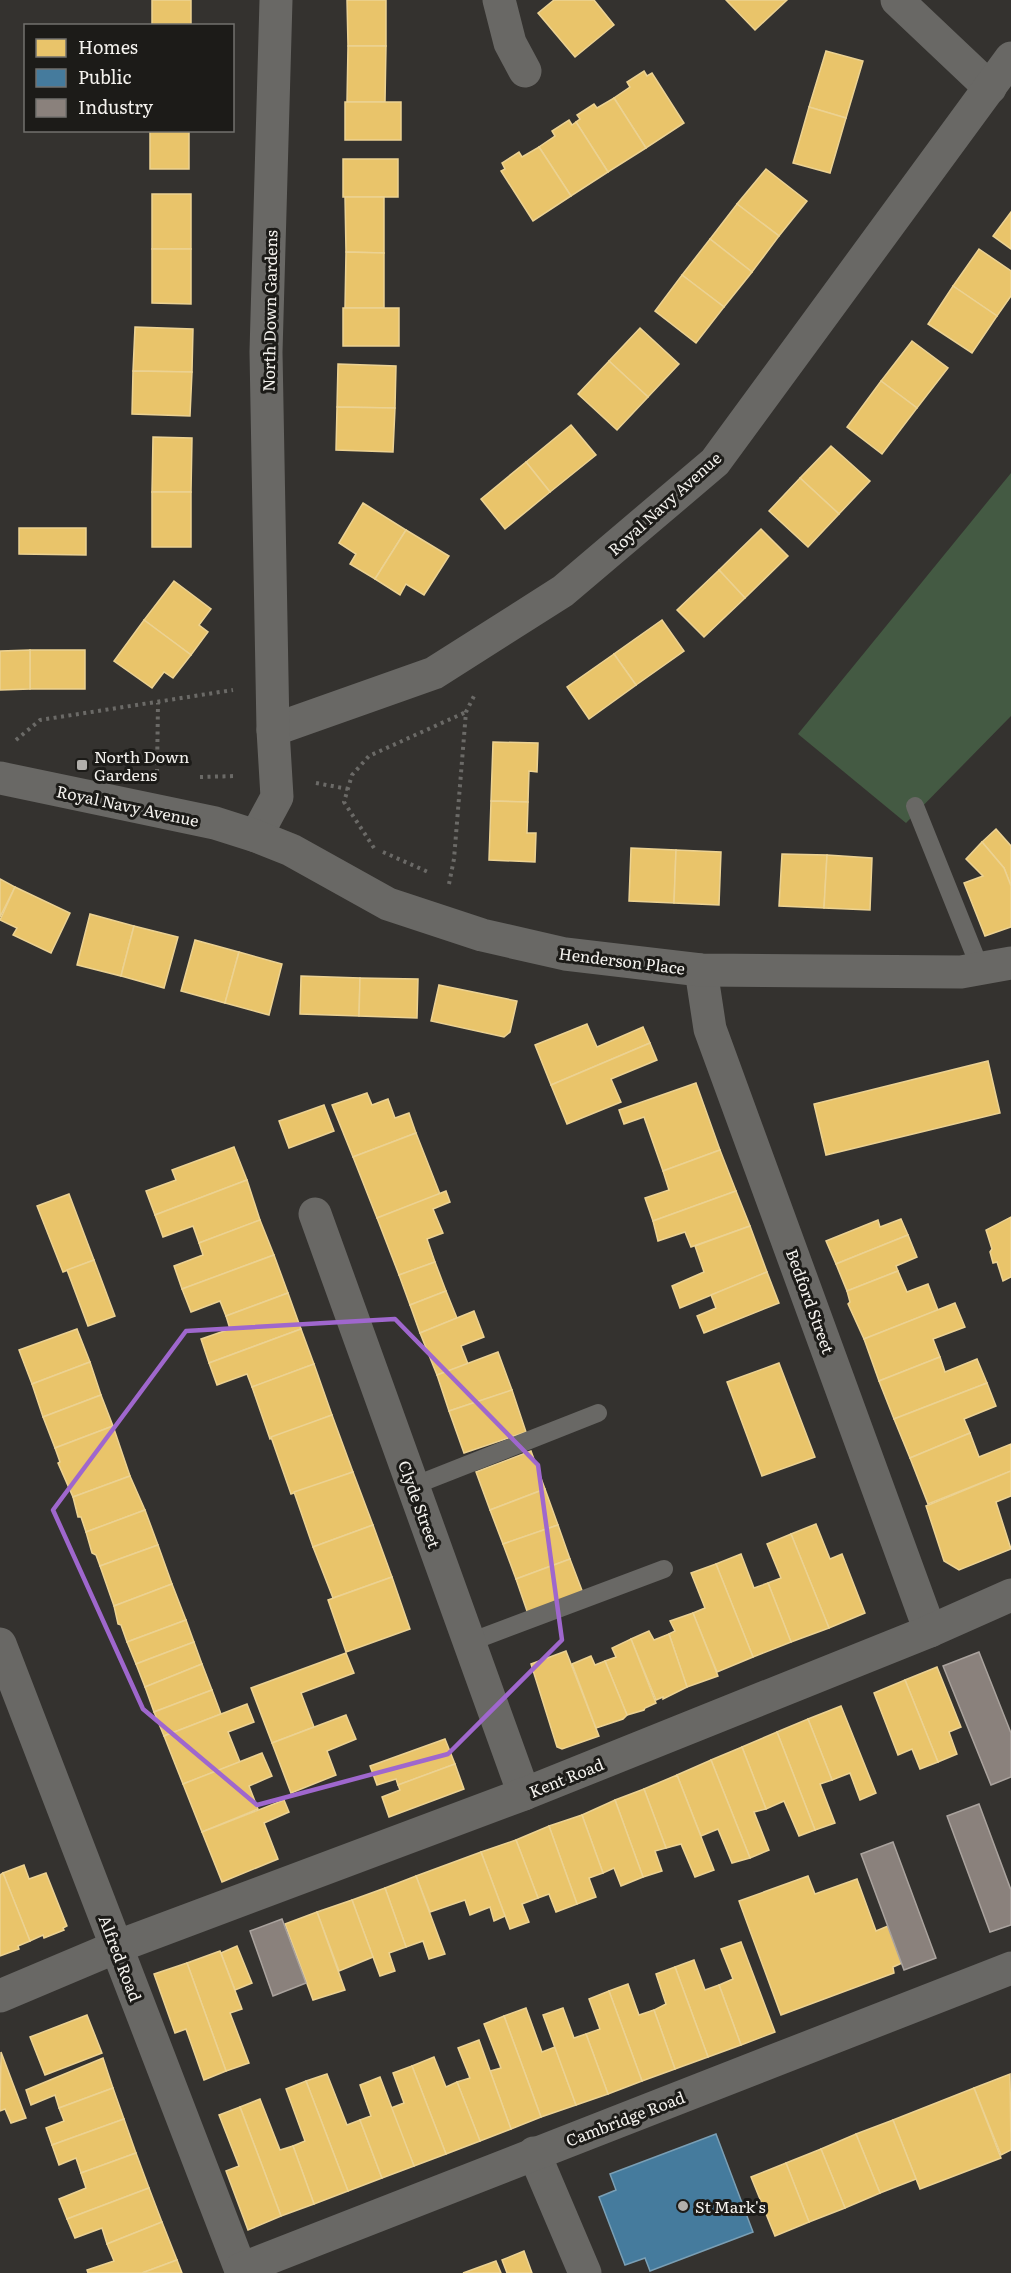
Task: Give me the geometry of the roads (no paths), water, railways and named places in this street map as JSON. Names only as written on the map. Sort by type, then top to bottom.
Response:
[{"type":"street","name":"North Down Gardens","points":[[256,836],[277,797],[273,730],[266,352],[276,0]]},
{"type":"street","points":[[499,0],[510,43],[525,71]]},
{"type":"street","points":[[897,0],[990,88]]},
{"type":"street","name":"Royal Navy Avenue","points":[[273,730],[434,673],[563,591],[715,462],[1011,58]]},
{"type":"street","name":"Royal Navy Avenue","points":[[0,778],[215,823],[256,836]]},
{"type":"street","name":"Henderson Place","points":[[256,836],[291,850],[388,904],[482,934],[565,954],[701,970],[961,972],[995,965]]},
{"type":"street","name":"Bedford Street","points":[[701,970],[710,1029],[930,1631]]},
{"type":"street","name":"Clyde Street","points":[[315,1214],[524,1794]]},
{"type":"street","name":"Kent Road","points":[[0,1996],[116,1947],[524,1794],[930,1631],[1011,1595]]},
{"type":"street","name":"Alfred Road","points":[[0,1644],[241,2271]]},
{"type":"street","name":"Cambridge Road","points":[[241,2271],[534,2153],[1011,1968]]},
{"type":"street","points":[[534,2153],[585,2273]]},
{"type":"lane","points":[[915,806],[995,965]]},
{"type":"lane","points":[[413,1486],[598,1413]]},
{"type":"lane","points":[[470,1642],[664,1569]]},
{"type":"place","name":"North Down Gardens","points":[[82,765]]},
{"type":"place","name":"St Mark's","points":[[683,2206]]}]
